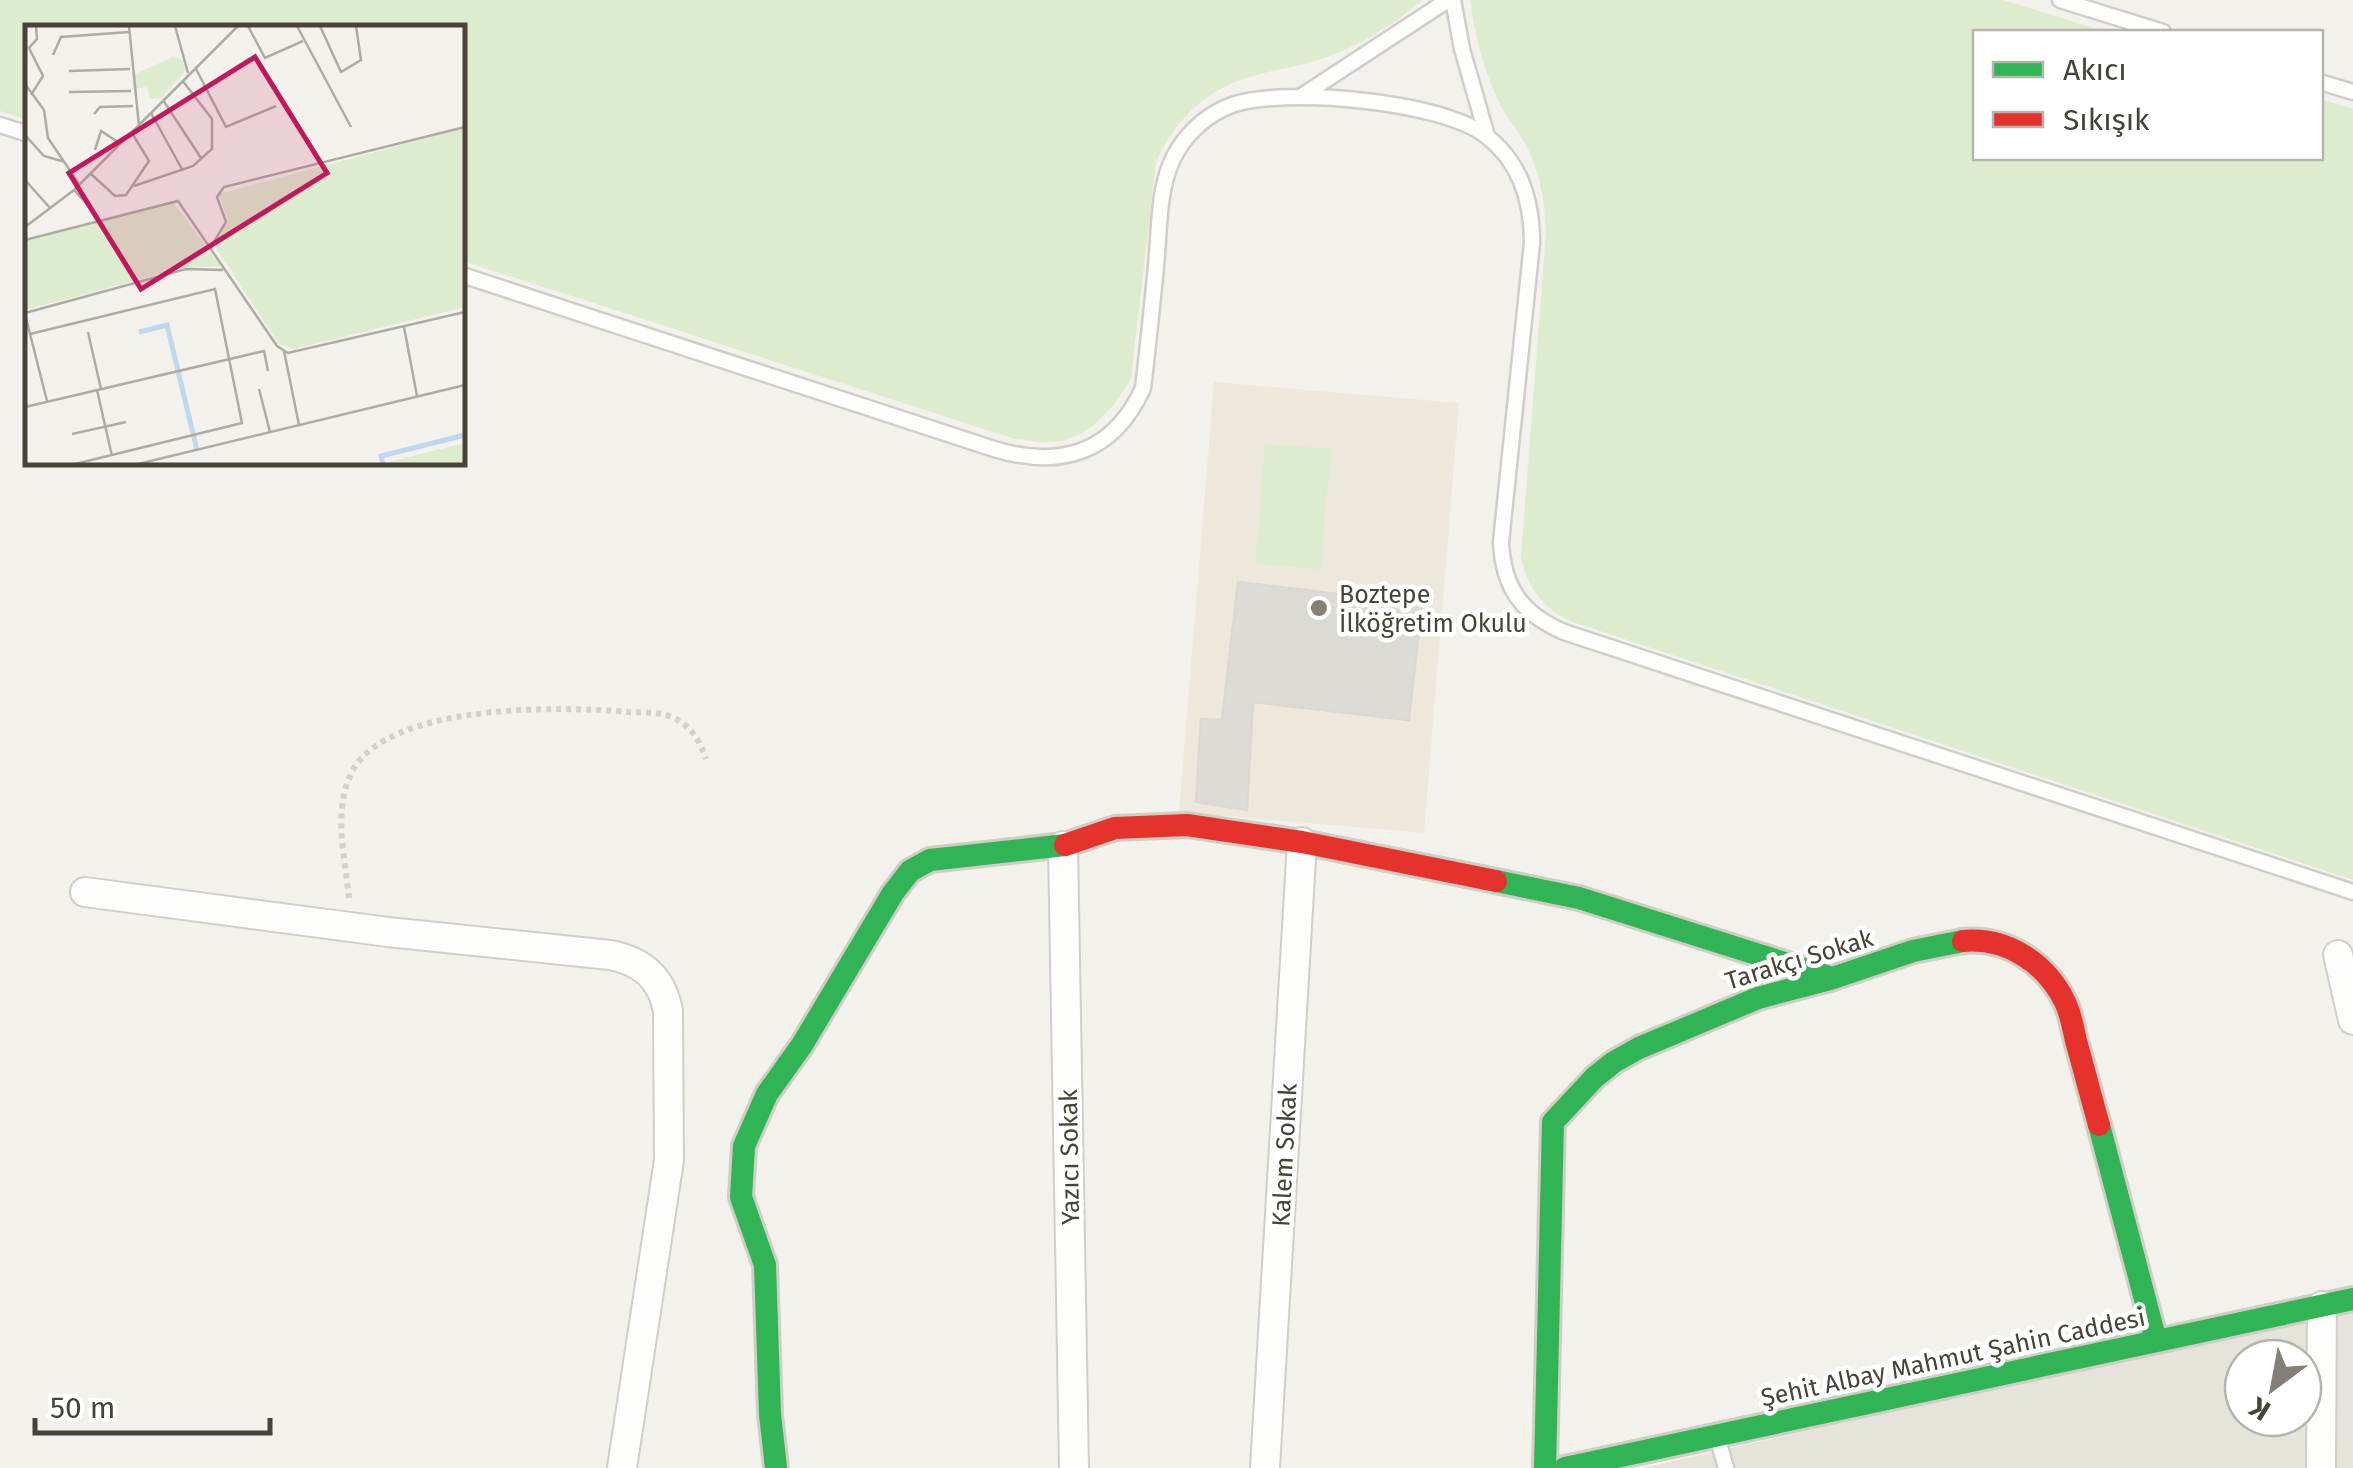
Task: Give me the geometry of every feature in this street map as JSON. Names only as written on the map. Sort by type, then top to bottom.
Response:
[{"type":"street","points":[[776,1468],[764,1265],[741,1197],[744,1146],[767,1094],[802,1045],[892,892],[910,871],[930,860],[1063,846],[1114,828],[1187,824],[1302,842],[1579,898],[1832,978]]},
{"type":"street","name":"Kalem Sokak","points":[[1265,1468],[1302,842]]},
{"type":"street","name":"Yazıcı Sokak","points":[[1063,846],[1074,1468]]},
{"type":"street","points":[[85,892],[351,927],[610,954],[640,964],[653,975],[668,1011],[669,1160],[622,1468]]},
{"type":"street","name":"Tarakçı Sokak","points":[[1546,1468],[1553,1122],[1596,1074],[1650,1041],[1759,998],[1938,945],[1973,940],[2008,947],[2050,977],[2067,1006],[2156,1341]]},
{"type":"street","points":[[2338,955],[2353,1020]]},
{"type":"street","name":"Şehit Albay Mahmut Şahin Caddesi","points":[[1565,1468],[2353,1299]]},
{"type":"street","points":[[2321,1468],[2322,1306]]},
{"type":"lane","points":[[1299,98],[1451,0],[1487,136]]},
{"type":"lane","points":[[2060,0],[2157,30]]},
{"type":"lane","points":[[2323,83],[2353,92]]},
{"type":"lane","points":[[465,276],[994,450],[1042,459],[1061,457],[1080,453],[1107,438],[1129,416],[1143,388],[1166,176],[1181,144],[1195,128],[1228,107],[1262,99],[1299,98],[1409,108],[1460,122],[1487,136],[1514,166],[1529,202],[1532,222],[1501,542],[1507,579],[1528,612],[1564,632],[2353,892]]},
{"type":"lane","points":[[0,125],[25,133]]},
{"type":"lane","points":[[1717,1436],[1726,1468]]},
{"type":"path","points":[[351,927],[341,805],[354,768],[375,745],[418,726],[458,717],[545,708],[592,708],[652,712],[676,719],[696,736],[706,759]]},
{"type":"shaded area","name":"Boztepe İlköğretim Okulu","points":[[1214,382],[1459,403],[1424,833],[1179,812]]},
{"type":"shaded area","points":[[2353,1307],[2353,1468],[1643,1468]]},
{"type":"green space","points":[[0,0],[1422,0],[1362,42],[1335,54],[1221,89],[1195,107],[1173,131],[1156,161],[1131,378],[1109,410],[1090,428],[1049,442],[1015,439],[465,262],[465,25],[25,25],[25,119],[0,111]]},
{"type":"green space","points":[[1470,0],[2003,0],[2100,30],[1973,30],[1973,160],[2323,160],[2323,100],[2353,109],[2353,880],[1570,621],[1544,603],[1527,578],[1521,557],[1546,233],[1544,209],[1530,154],[1489,79]]},
{"type":"green space","points":[[1265,444],[1331,449],[1321,569],[1255,564]]},
{"type":"building","points":[[1238,582],[1422,604],[1409,720],[1253,702],[1247,810],[1196,802],[1201,719],[1222,720]]},
{"type":"traffic: fast","points":[[776,1468],[770,1414],[765,1265],[741,1197],[744,1146],[767,1094],[802,1045],[910,871],[930,860],[1065,845]]},
{"type":"traffic: fast","points":[[1496,881],[1579,898],[1832,978]]},
{"type":"traffic: fast","points":[[1545,1468],[1553,1122],[1595,1077],[1639,1048],[1758,998],[1913,951],[1963,941]]},
{"type":"traffic: fast","points":[[2099,1125],[2156,1341]]},
{"type":"traffic: fast","points":[[1565,1468],[2353,1299]]},
{"type":"traffic: jam","points":[[1065,845],[1115,828],[1187,825],[1302,842],[1496,881]]},
{"type":"traffic: jam","points":[[1963,941],[2010,948],[2036,965],[2057,988],[2070,1016],[2099,1125]]},
{"type":"place","name":"Boztepe İlköğretim Okulu","points":[[1319,608]]}]
